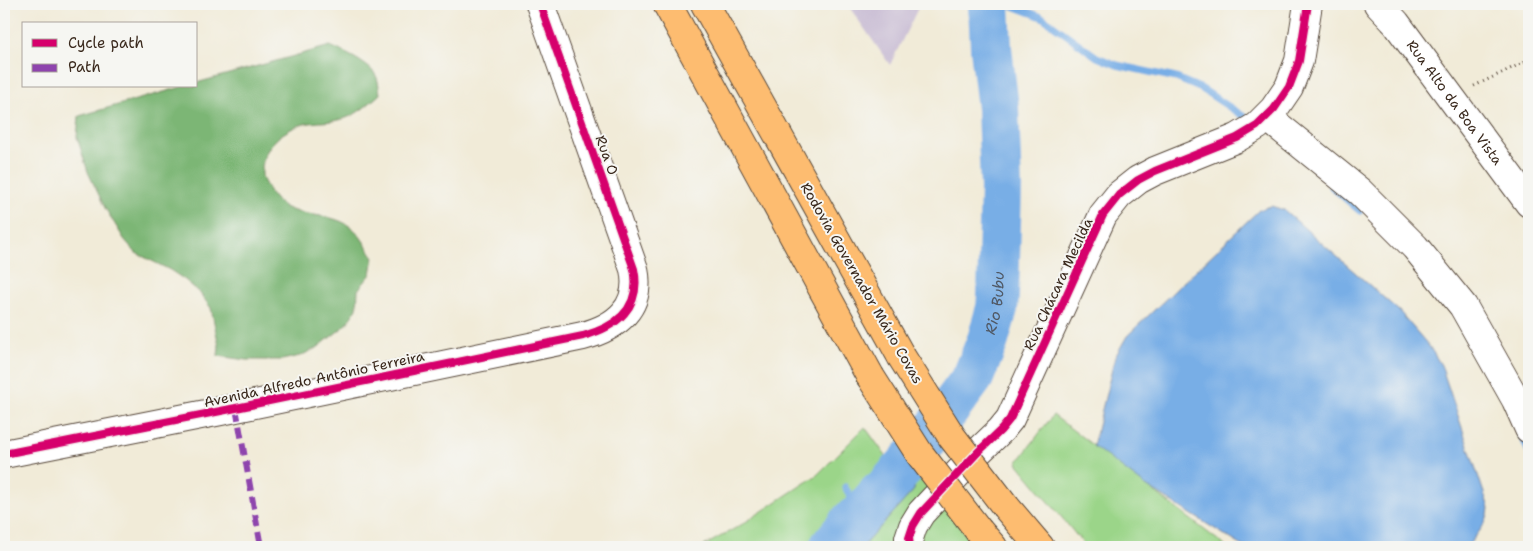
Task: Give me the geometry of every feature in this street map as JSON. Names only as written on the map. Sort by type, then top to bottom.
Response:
[{"type":"highway","points":[[667,4],[870,376],[919,453],[986,539]]},
{"type":"highway","name":"Rodovia Governador Mário Covas","points":[[705,4],[901,356],[952,437],[1006,507],[1040,547]]},
{"type":"street","name":"Rua O","points":[[540,4],[634,269],[637,283],[634,299],[624,314]]},
{"type":"street","name":"Rua Chácara Mecilda","points":[[910,547],[909,538],[913,526],[921,513],[1001,430],[1010,418],[1103,216],[1119,195],[1138,180],[1155,171],[1237,138],[1257,126],[1267,117],[1288,87],[1299,61],[1308,4]]},
{"type":"street","name":"Rua Alto da Boa Vista","points":[[1378,4],[1396,23],[1529,204]]},
{"type":"street","points":[[1267,117],[1360,192],[1415,247],[1463,306],[1516,400],[1529,429]]},
{"type":"street","name":"Avenida Alfredo Antônio Ferreira","points":[[4,454],[583,336],[595,333],[611,325],[624,314]]},
{"type":"path","points":[[1451,97],[1529,60]]},
{"type":"shaded area","points":[[847,4],[920,4],[890,65]]},
{"type":"green space","points":[[330,46],[370,68],[377,78],[380,94],[364,108],[341,120],[314,122],[295,127],[273,142],[264,157],[262,177],[276,200],[285,207],[295,211],[340,221],[351,227],[374,257],[371,274],[358,290],[357,308],[346,325],[317,348],[300,356],[282,360],[246,360],[218,356],[219,346],[211,308],[199,292],[185,280],[170,270],[136,253],[124,239],[105,208],[88,172],[77,137],[79,116],[178,88],[198,88],[198,82]]},
{"type":"green space","points":[[1053,415],[1227,547],[1086,547],[1017,463]]},
{"type":"green space","points":[[865,427],[893,466],[806,547],[702,547],[741,525],[817,475]]},
{"type":"green space","points":[[915,463],[979,547],[862,547],[914,490]]},
{"type":"water","points":[[1271,206],[1284,210],[1399,311],[1429,346],[1441,365],[1489,508],[1484,524],[1467,547],[1244,547],[1146,486],[1093,446],[1115,357],[1127,336],[1259,210]]},
{"type":"water","points":[[915,463],[914,490],[862,547],[806,547],[893,466]]},
{"type":"waterway","name":"Rio Bubu","points":[[830,547],[852,520],[861,514],[880,492],[885,489],[919,450],[973,377],[988,340],[997,308],[1001,188],[998,108],[991,48],[989,4]]},
{"type":"waterway","points":[[1008,4],[1042,17],[1097,57],[1117,65],[1176,78],[1202,89],[1252,122]]},
{"type":"waterway","points":[[1332,187],[1360,211]]},
{"type":"waterway","points":[[1521,434],[1529,452]]},
{"type":"waterway","points":[[845,487],[857,508]]},
{"type":"marked path","points":[[236,408],[261,547]]},
{"type":"cycle path","points":[[4,454],[583,336],[616,321],[630,305],[634,294],[636,282],[634,269],[540,4]]},
{"type":"cycle path","points":[[910,547],[909,538],[913,526],[921,513],[1010,419],[1103,215],[1119,195],[1138,180],[1155,171],[1237,138],[1257,126],[1274,109],[1289,87],[1299,61],[1308,4]]}]
